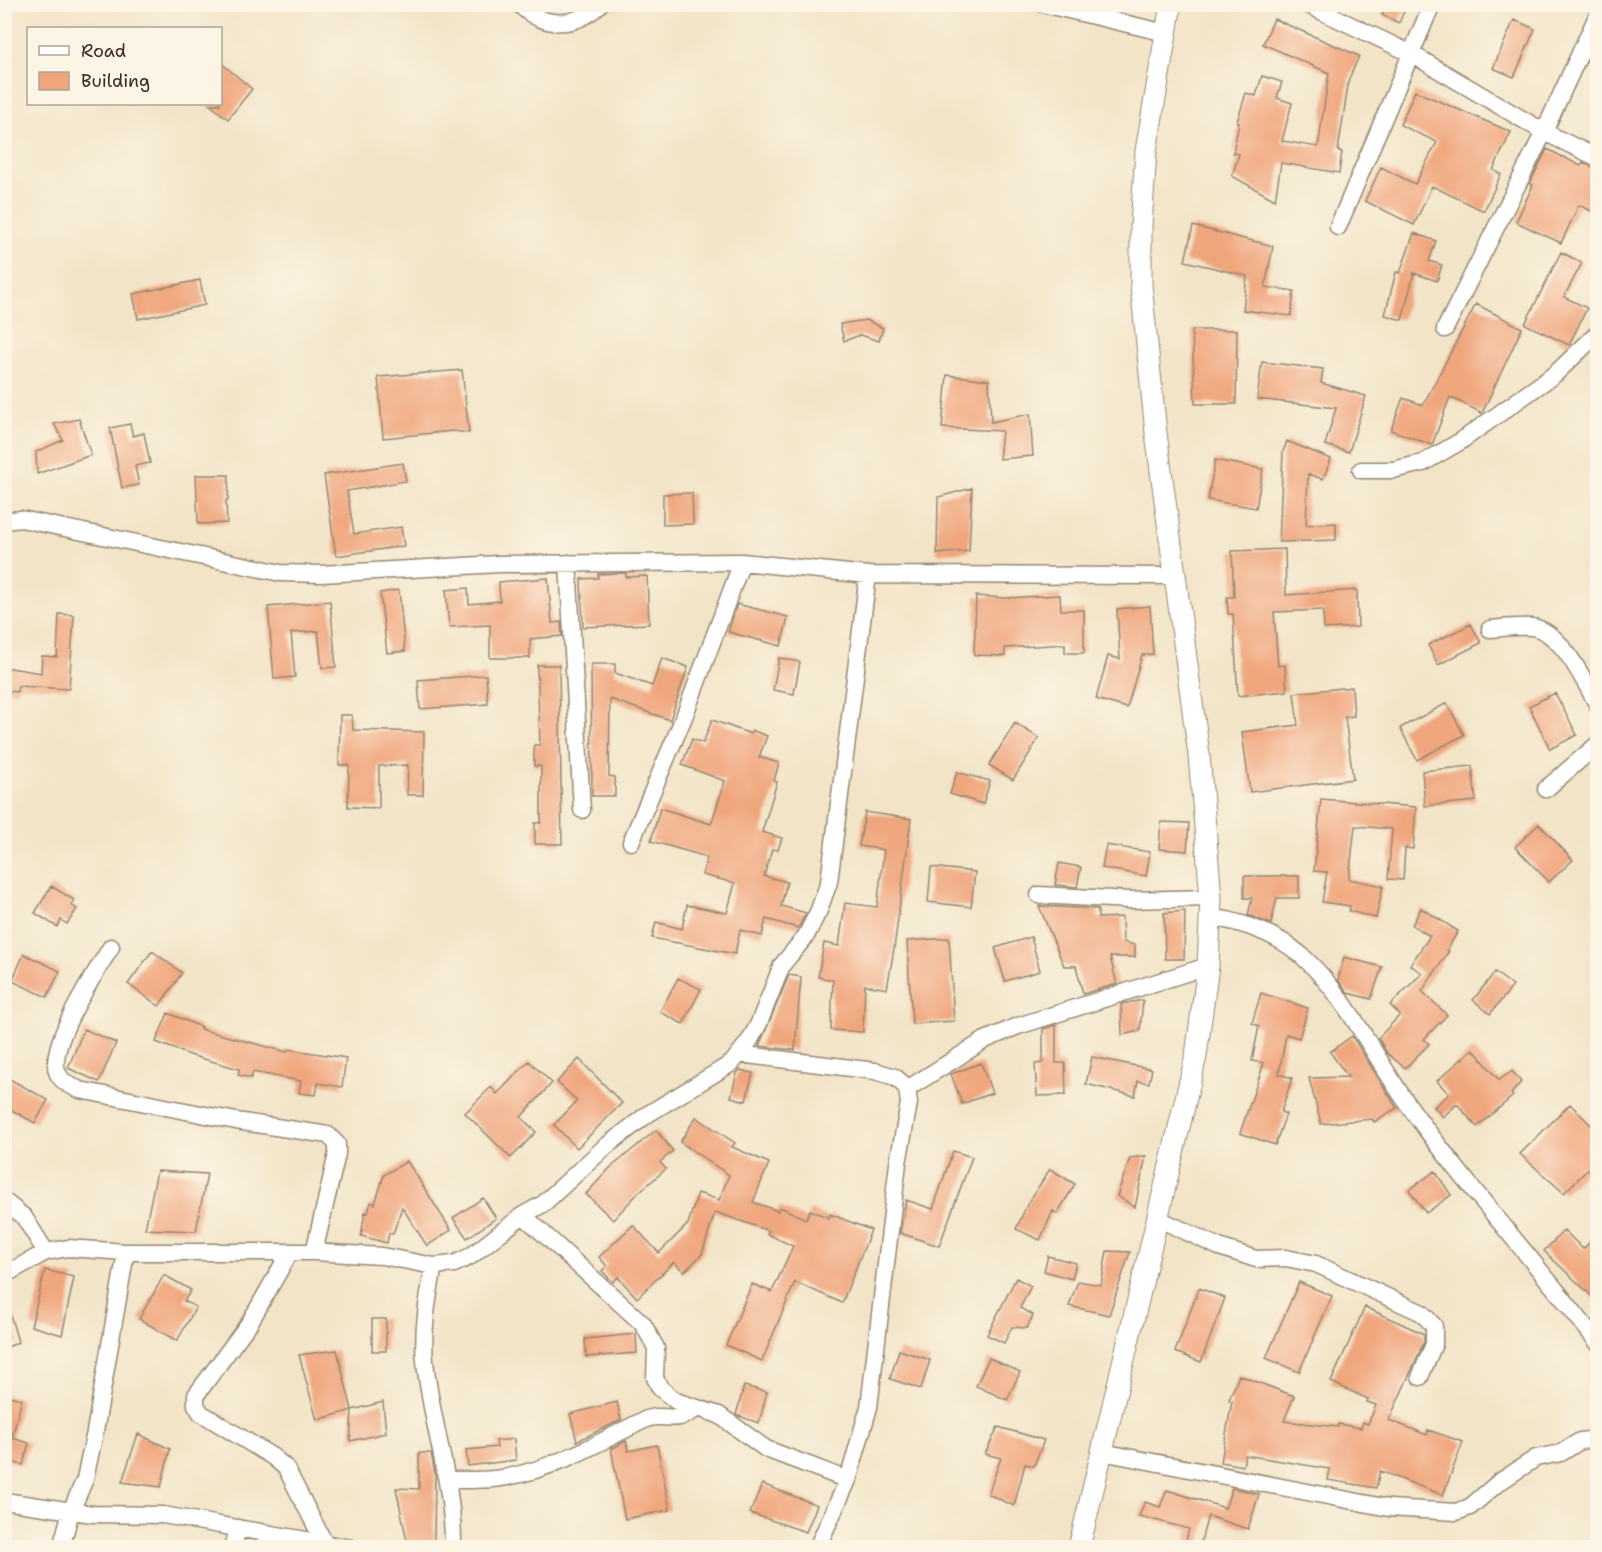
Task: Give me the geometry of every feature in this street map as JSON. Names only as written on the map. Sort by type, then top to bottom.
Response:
[{"type":"street","points":[[519,4],[550,23],[566,24],[589,16],[600,4]]},
{"type":"street","points":[[1044,4],[1166,33]]},
{"type":"street","points":[[1079,1548],[1196,1056],[1208,966],[1210,908],[1199,755],[1156,433],[1141,284],[1141,226],[1146,151],[1171,4]]},
{"type":"street","points":[[1306,4],[1410,53],[1544,132],[1598,158]]},
{"type":"street","points":[[1338,227],[1432,4]]},
{"type":"street","points":[[1444,329],[1544,132],[1598,14]]},
{"type":"street","points":[[1361,470],[1393,470],[1424,464],[1461,441],[1555,374],[1598,333]]},
{"type":"street","points":[[4,520],[21,519],[281,573],[321,574],[499,564],[742,562],[868,575],[1174,576]]},
{"type":"street","points":[[631,842],[684,717],[742,562]]},
{"type":"street","points":[[568,563],[582,810]]},
{"type":"street","points":[[4,1275],[46,1252],[68,1248],[126,1252],[314,1252],[382,1256],[434,1266],[454,1264],[471,1256],[523,1215],[543,1204],[605,1147],[648,1114],[732,1063],[759,1023],[782,965],[806,936],[829,882],[868,575]]},
{"type":"street","points":[[1490,629],[1533,627],[1546,631],[1567,654],[1598,705]]},
{"type":"street","points":[[1546,789],[1598,744]]},
{"type":"street","points":[[1039,895],[1129,900],[1210,908],[1233,921],[1272,935],[1300,954],[1332,987],[1407,1103],[1494,1216],[1598,1343]]},
{"type":"street","points":[[111,947],[65,1029],[56,1059],[57,1072],[66,1084],[80,1090],[236,1121],[328,1135],[337,1144],[337,1154],[314,1252]]},
{"type":"street","points":[[908,1089],[985,1040],[1018,1026],[1208,966]]},
{"type":"street","points":[[739,1054],[875,1071],[895,1077],[908,1089],[909,1103],[898,1163],[869,1407],[848,1480],[816,1548]]},
{"type":"street","points":[[4,1201],[24,1217],[46,1252]]},
{"type":"street","points":[[523,1215],[644,1324],[656,1348],[655,1378],[660,1388],[676,1401],[719,1415],[766,1449],[848,1480]]},
{"type":"street","points":[[1159,1219],[1219,1247],[1256,1259],[1286,1258],[1316,1264],[1422,1313],[1434,1326],[1434,1344],[1420,1377]]},
{"type":"street","points":[[61,1548],[71,1511],[85,1479],[126,1252]]},
{"type":"street","points":[[290,1252],[250,1322],[196,1395],[196,1405],[201,1413],[273,1457],[286,1468],[325,1544]]},
{"type":"street","points":[[434,1266],[425,1312],[425,1361],[448,1480],[453,1516],[453,1548]]},
{"type":"street","points":[[448,1480],[505,1478],[541,1469],[601,1443],[643,1420],[654,1417],[676,1419],[687,1417],[697,1408]]},
{"type":"street","points":[[1102,1452],[1389,1508],[1456,1512],[1470,1507],[1536,1458],[1561,1453],[1580,1441],[1598,1439]]},
{"type":"street","points":[[4,1501],[71,1511],[163,1515],[351,1548]]},
{"type":"street","points":[[232,1548],[238,1528]]},
{"type":"building","points":[[1387,4],[1407,4],[1399,23],[1382,15]]},
{"type":"building","points":[[1274,19],[1359,56],[1349,79],[1338,151],[1342,152],[1339,173],[1281,163],[1275,200],[1232,176],[1239,154],[1233,153],[1239,123],[1237,122],[1246,93],[1256,96],[1262,76],[1282,82],[1277,98],[1292,103],[1282,141],[1318,147],[1329,73],[1263,44]]},
{"type":"building","points":[[1514,20],[1535,29],[1514,77],[1493,68]]},
{"type":"building","points":[[222,64],[252,89],[228,119],[210,105],[222,105]]},
{"type":"building","points":[[1415,91],[1511,132],[1493,170],[1501,174],[1484,211],[1432,186],[1414,225],[1365,201],[1381,167],[1415,184],[1437,142],[1400,125]]},
{"type":"building","points":[[1547,149],[1581,166],[1583,162],[1598,170],[1598,214],[1579,205],[1561,243],[1516,222],[1533,185],[1530,183]]},
{"type":"building","points":[[1193,226],[1273,246],[1265,287],[1294,291],[1291,316],[1243,310],[1247,276],[1185,261]]},
{"type":"building","points":[[1414,233],[1436,241],[1429,261],[1442,265],[1437,281],[1414,273],[1402,320],[1385,315],[1396,272],[1400,273]]},
{"type":"building","points":[[1561,252],[1582,263],[1564,297],[1587,308],[1569,345],[1525,324]]},
{"type":"building","points":[[200,280],[205,305],[138,319],[133,294]]},
{"type":"building","points":[[1476,304],[1522,328],[1482,413],[1450,397],[1432,445],[1391,430],[1403,398],[1423,405]]},
{"type":"building","points":[[866,320],[883,328],[879,341],[860,335],[844,341],[840,324]]},
{"type":"building","points":[[1192,330],[1237,330],[1236,404],[1195,404]]},
{"type":"building","points":[[1262,362],[1323,369],[1321,383],[1366,396],[1349,452],[1325,445],[1336,408],[1257,399]]},
{"type":"building","points":[[462,370],[469,433],[453,431],[383,438],[378,377]]},
{"type":"building","points":[[947,375],[989,380],[991,422],[1030,414],[1033,456],[999,459],[1002,431],[942,428]]},
{"type":"building","points":[[79,419],[91,455],[37,474],[36,452],[63,440],[54,424]]},
{"type":"building","points":[[130,424],[133,436],[144,433],[150,463],[135,466],[139,485],[122,488],[110,428]]},
{"type":"building","points":[[1287,441],[1331,459],[1323,479],[1308,474],[1306,525],[1336,523],[1336,540],[1279,542],[1283,452]]},
{"type":"building","points":[[1215,460],[1263,469],[1256,508],[1208,500]]},
{"type":"building","points":[[403,463],[406,481],[347,491],[354,534],[401,527],[404,546],[336,556],[324,475]]},
{"type":"building","points":[[196,475],[229,475],[228,500],[226,500],[227,523],[198,524]]},
{"type":"building","points":[[972,488],[969,551],[937,554],[938,497]]},
{"type":"building","points":[[692,493],[693,524],[663,525],[663,494]]},
{"type":"building","points":[[1285,549],[1286,595],[1357,590],[1358,627],[1324,629],[1323,610],[1274,612],[1278,666],[1285,665],[1287,691],[1238,696],[1233,614],[1228,614],[1227,597],[1234,597],[1232,551]]},
{"type":"building","points":[[626,573],[626,577],[647,576],[649,624],[583,627],[581,579],[598,578],[598,574]]},
{"type":"building","points":[[548,578],[552,623],[561,622],[562,636],[530,639],[530,658],[490,658],[490,625],[449,627],[446,590],[468,588],[469,604],[500,601],[499,582]]},
{"type":"building","points":[[399,590],[405,651],[387,653],[380,593]]},
{"type":"building","points":[[1060,595],[1061,610],[1084,610],[1084,653],[1065,653],[1065,644],[1005,648],[1005,656],[974,655],[976,596],[1006,598]]},
{"type":"building","points":[[330,601],[336,667],[322,668],[318,631],[291,633],[295,677],[274,679],[268,607]]},
{"type":"building","points":[[737,604],[788,617],[781,646],[728,632]]},
{"type":"building","points":[[1150,606],[1153,654],[1142,655],[1127,708],[1096,699],[1108,656],[1120,659],[1117,609]]},
{"type":"building","points":[[59,614],[74,615],[69,689],[18,686],[17,692],[4,690],[4,667],[41,673],[42,656],[57,657]]},
{"type":"building","points":[[1471,624],[1481,643],[1438,665],[1428,645]]},
{"type":"building","points":[[662,658],[688,667],[670,720],[610,699],[609,776],[615,777],[615,796],[592,796],[591,664],[615,664],[615,673],[652,686]]},
{"type":"building","points":[[779,658],[800,662],[794,694],[773,690]]},
{"type":"building","points":[[537,665],[559,665],[562,844],[535,844],[535,823],[541,823],[541,766],[534,766],[534,745],[540,745]]},
{"type":"building","points":[[486,675],[488,704],[420,709],[418,680]]},
{"type":"building","points":[[1352,687],[1354,716],[1345,717],[1353,779],[1250,792],[1242,732],[1298,725],[1294,693]]},
{"type":"building","points":[[1555,693],[1577,735],[1550,749],[1529,706]]},
{"type":"building","points":[[1447,703],[1464,735],[1417,760],[1400,728]]},
{"type":"building","points":[[340,715],[352,715],[353,730],[424,732],[423,795],[407,795],[408,765],[379,766],[379,808],[348,807],[349,765],[339,765]]},
{"type":"building","points":[[712,720],[751,734],[752,730],[767,736],[759,757],[779,763],[774,781],[777,782],[762,832],[782,838],[778,850],[772,849],[764,876],[787,882],[781,906],[806,913],[798,928],[766,919],[762,936],[740,930],[735,954],[652,938],[656,922],[682,929],[687,905],[727,913],[735,883],[702,875],[707,857],[651,841],[660,808],[711,824],[725,781],[682,765],[692,739],[703,743]]},
{"type":"building","points":[[1015,723],[1039,738],[1013,780],[989,765]]},
{"type":"building","points":[[1472,766],[1476,801],[1425,806],[1422,771]]},
{"type":"building","points":[[957,772],[990,781],[983,804],[950,794]]},
{"type":"building","points":[[1321,799],[1416,807],[1413,849],[1405,848],[1403,880],[1388,879],[1392,829],[1355,826],[1349,879],[1383,886],[1376,918],[1349,911],[1350,906],[1322,902],[1327,872],[1314,871]]},
{"type":"building","points":[[865,812],[911,819],[894,949],[887,989],[865,985],[863,1032],[831,1030],[833,980],[818,977],[824,943],[839,946],[845,903],[877,907],[884,850],[859,846]]},
{"type":"building","points":[[1161,822],[1189,823],[1187,851],[1159,849]]},
{"type":"building","points":[[1539,824],[1573,860],[1549,882],[1515,847]]},
{"type":"building","points":[[1106,845],[1150,852],[1146,876],[1102,868]]},
{"type":"building","points":[[1059,863],[1081,867],[1077,887],[1055,885]]},
{"type":"building","points":[[931,867],[975,872],[971,907],[928,902]]},
{"type":"building","points":[[1244,876],[1299,876],[1299,898],[1277,898],[1271,924],[1248,915],[1252,898],[1244,898]]},
{"type":"building","points":[[51,886],[74,900],[71,905],[77,909],[67,924],[61,920],[57,927],[35,913]]},
{"type":"building","points":[[1039,906],[1098,909],[1098,918],[1122,917],[1123,942],[1135,945],[1135,957],[1110,957],[1117,984],[1083,994],[1076,966],[1064,966]]},
{"type":"building","points":[[1421,908],[1458,931],[1447,950],[1449,951],[1422,991],[1447,1015],[1424,1039],[1429,1044],[1405,1068],[1387,1053],[1378,1038],[1400,1015],[1390,1005],[1422,973],[1410,965],[1430,936],[1412,925]]},
{"type":"building","points":[[1185,911],[1184,959],[1165,959],[1164,913]]},
{"type":"building","points":[[1031,937],[1040,971],[1005,981],[995,948]]},
{"type":"building","points":[[949,938],[954,1021],[912,1024],[907,941]]},
{"type":"building","points":[[152,951],[182,973],[159,1006],[128,984]]},
{"type":"building","points":[[24,954],[60,971],[47,997],[12,981]]},
{"type":"building","points":[[1344,957],[1382,967],[1371,999],[1348,993],[1338,980]]},
{"type":"building","points":[[1495,972],[1513,986],[1490,1014],[1473,1000]]},
{"type":"building","points":[[789,975],[801,977],[795,1050],[759,1046]]},
{"type":"building","points":[[678,978],[701,989],[683,1024],[660,1012]]},
{"type":"building","points":[[1261,993],[1308,1008],[1299,1038],[1286,1034],[1279,1074],[1292,1078],[1281,1112],[1286,1114],[1275,1145],[1240,1133],[1264,1063],[1252,1061],[1259,1026],[1252,1023]]},
{"type":"building","points":[[1143,1000],[1140,1031],[1122,1035],[1121,1004]]},
{"type":"building","points":[[168,1013],[201,1027],[200,1029],[287,1052],[288,1049],[346,1058],[342,1087],[318,1083],[316,1095],[299,1093],[301,1081],[253,1072],[251,1078],[238,1075],[239,1069],[190,1055],[156,1042]]},
{"type":"building","points":[[1056,1025],[1056,1063],[1065,1063],[1066,1095],[1037,1096],[1035,1064],[1043,1063],[1043,1029]]},
{"type":"building","points":[[84,1029],[116,1043],[99,1082],[68,1068]]},
{"type":"building","points":[[1352,1036],[1397,1108],[1374,1122],[1372,1119],[1321,1124],[1309,1078],[1348,1077],[1330,1052]]},
{"type":"building","points":[[1473,1049],[1499,1080],[1512,1071],[1521,1082],[1511,1094],[1513,1096],[1477,1127],[1457,1104],[1443,1117],[1434,1107],[1449,1094],[1437,1081]]},
{"type":"building","points":[[1092,1057],[1152,1069],[1149,1083],[1138,1081],[1135,1096],[1086,1084]]},
{"type":"building","points":[[579,1059],[622,1103],[577,1148],[554,1125],[577,1101],[557,1082]]},
{"type":"building","points":[[529,1061],[552,1083],[521,1117],[536,1132],[511,1158],[465,1113],[491,1087],[497,1094]]},
{"type":"building","points":[[981,1063],[992,1093],[962,1104],[951,1074]]},
{"type":"building","points":[[740,1070],[753,1073],[746,1101],[731,1097],[737,1073]]},
{"type":"building","points":[[4,1076],[48,1100],[35,1123],[4,1106]]},
{"type":"building","points":[[1570,1104],[1598,1132],[1598,1159],[1564,1193],[1520,1154]]},
{"type":"building","points":[[696,1117],[735,1143],[732,1147],[769,1163],[753,1202],[778,1211],[780,1207],[806,1219],[810,1210],[829,1218],[830,1214],[871,1230],[842,1303],[795,1282],[762,1361],[726,1345],[752,1284],[772,1292],[793,1246],[767,1234],[769,1231],[715,1212],[702,1254],[684,1272],[674,1262],[637,1298],[618,1277],[613,1282],[602,1271],[607,1266],[599,1257],[633,1225],[659,1253],[688,1224],[698,1193],[719,1200],[729,1175],[680,1142]]},
{"type":"building","points":[[656,1130],[673,1151],[660,1162],[666,1169],[639,1192],[613,1220],[586,1194],[609,1169]]},
{"type":"building","points":[[953,1151],[972,1157],[939,1246],[900,1233],[906,1200],[933,1209]]},
{"type":"building","points":[[1146,1156],[1135,1207],[1117,1196],[1130,1158]]},
{"type":"building","points":[[407,1161],[451,1230],[427,1246],[402,1207],[393,1234],[389,1233],[387,1243],[361,1236],[365,1212],[368,1213],[371,1202],[375,1204],[384,1175]]},
{"type":"building","points":[[1050,1169],[1075,1184],[1057,1214],[1053,1211],[1040,1240],[1016,1229],[1028,1203]]},
{"type":"building","points":[[157,1171],[207,1174],[196,1231],[145,1229]]},
{"type":"building","points":[[1435,1171],[1451,1195],[1426,1213],[1409,1190]]},
{"type":"building","points":[[483,1198],[496,1218],[467,1238],[453,1218]]},
{"type":"building","points":[[1564,1230],[1583,1249],[1598,1234],[1598,1302],[1544,1251]]},
{"type":"building","points":[[1107,1251],[1130,1252],[1109,1315],[1069,1306],[1078,1281],[1101,1285]]},
{"type":"building","points":[[1048,1256],[1076,1263],[1072,1279],[1044,1271]]},
{"type":"building","points":[[45,1270],[74,1277],[62,1335],[31,1326]]},
{"type":"building","points":[[164,1275],[191,1290],[184,1301],[196,1307],[177,1341],[139,1319]]},
{"type":"building","points":[[1016,1278],[1031,1286],[1020,1308],[1033,1315],[1027,1328],[1012,1327],[1004,1343],[987,1335]]},
{"type":"building","points":[[1299,1282],[1332,1296],[1299,1372],[1266,1358]]},
{"type":"building","points":[[1199,1288],[1225,1298],[1201,1362],[1175,1352]]},
{"type":"building","points":[[8,1307],[18,1342],[4,1349],[4,1308]]},
{"type":"building","points":[[1365,1307],[1424,1334],[1424,1342],[1389,1420],[1427,1435],[1428,1430],[1463,1442],[1443,1495],[1380,1471],[1376,1488],[1328,1480],[1330,1469],[1245,1455],[1243,1466],[1221,1462],[1232,1401],[1229,1400],[1239,1375],[1294,1396],[1284,1421],[1338,1427],[1338,1424],[1361,1428],[1363,1422],[1368,1424],[1376,1405],[1331,1382]]},
{"type":"building","points":[[372,1319],[386,1319],[386,1351],[372,1351]]},
{"type":"building","points":[[636,1334],[637,1353],[586,1357],[585,1339]]},
{"type":"building","points":[[337,1350],[352,1410],[317,1420],[299,1355]]},
{"type":"building","points":[[899,1350],[930,1360],[921,1389],[890,1379]]},
{"type":"building","points":[[989,1358],[1020,1372],[1007,1400],[976,1386]]},
{"type":"building","points":[[744,1386],[767,1392],[759,1423],[736,1415]]},
{"type":"building","points":[[4,1395],[22,1399],[12,1438],[29,1443],[23,1465],[4,1460]]},
{"type":"building","points":[[383,1402],[386,1433],[350,1441],[352,1410]]},
{"type":"building","points":[[617,1402],[621,1420],[577,1441],[570,1414]]},
{"type":"building","points":[[998,1427],[1044,1440],[1034,1466],[1025,1464],[1014,1506],[988,1494],[1001,1458],[985,1454]]},
{"type":"building","points":[[138,1434],[170,1449],[161,1487],[122,1482]]},
{"type":"building","points":[[514,1439],[516,1460],[468,1466],[466,1450],[497,1447],[496,1441]]},
{"type":"building","points":[[626,1441],[628,1451],[657,1445],[670,1510],[625,1519],[611,1449]]},
{"type":"building","points":[[419,1453],[431,1453],[435,1473],[434,1543],[407,1541],[396,1488],[419,1489]]},
{"type":"building","points":[[762,1484],[817,1505],[806,1532],[750,1513]]},
{"type":"building","points":[[1232,1488],[1259,1494],[1248,1529],[1208,1516],[1199,1548],[1184,1548],[1189,1529],[1139,1516],[1145,1502],[1160,1507],[1167,1490],[1225,1508]]}]
